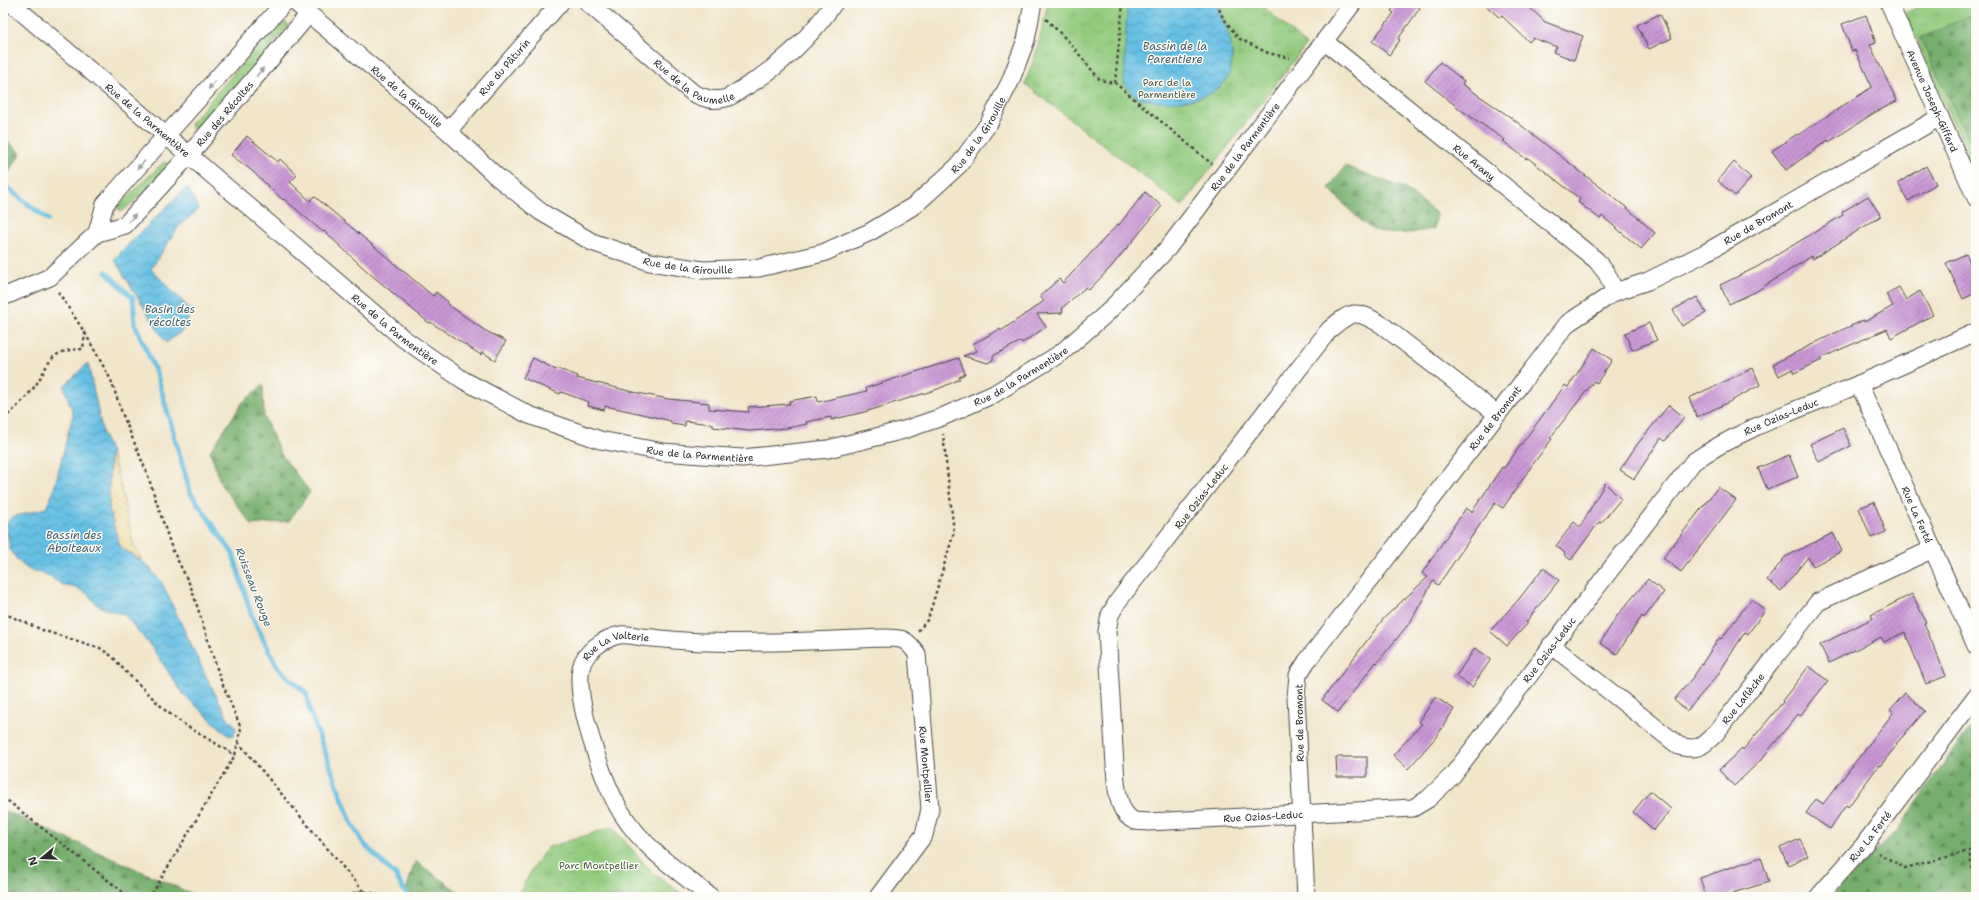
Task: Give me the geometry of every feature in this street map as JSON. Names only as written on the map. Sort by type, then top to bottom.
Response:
[{"type":"street","name":"Rue de la Parmentière","points":[[11,3],[404,339],[463,380],[530,415],[600,440],[663,452],[742,458],[828,449],[904,430],[942,417],[994,394],[1061,353],[1107,313],[1168,248],[1353,3]]},
{"type":"street","points":[[97,232],[105,204],[284,3]]},
{"type":"street","name":"Rue de la Girouille","points":[[296,3],[448,131],[496,176],[541,212],[592,242],[650,262],[703,270],[759,268],[824,253],[870,232],[915,204],[959,165],[989,123],[1010,82],[1026,40],[1033,4]]},
{"type":"street","name":"Rue du Pâturin","points":[[448,131],[560,3]]},
{"type":"street","name":"Rue de la Paumelle","points":[[588,3],[693,93],[709,100],[726,98],[753,83],[791,52],[826,15],[834,3]]},
{"type":"street","name":"Avenue Joseph-Giffard","points":[[1889,3],[1976,198]]},
{"type":"street","name":"Rue des Récoltes","points":[[3,297],[50,277],[97,232],[125,225],[189,155],[309,14]]},
{"type":"street","name":"Rue Arany","points":[[1324,41],[1596,260],[1607,274],[1615,292]]},
{"type":"street","name":"Rue de Bromont","points":[[1306,897],[1296,704],[1298,675],[1307,661],[1568,323],[1615,292],[1648,281],[1705,253],[1940,117]]},
{"type":"street","name":"Rue Ozias-Leduc","points":[[1497,414],[1382,325],[1366,315],[1353,314],[1341,320],[1329,330],[1118,600],[1110,615],[1107,631],[1116,782],[1118,800],[1123,811],[1134,821],[1148,822],[1413,808],[1428,799],[1452,776],[1551,645],[1693,462],[1718,444],[1751,428],[1859,384],[1976,332]]},
{"type":"street","name":"Rue La Ferté","points":[[1859,384],[1934,549],[1976,646]]},
{"type":"street","name":"Rue Laflèche","points":[[1551,645],[1679,746],[1692,750],[1705,744],[1715,734],[1818,602],[1934,549]]},
{"type":"street","name":"Rue La Valterie","points":[[711,897],[673,868],[644,842],[621,812],[604,778],[585,716],[578,683],[581,666],[589,652],[601,643],[621,635],[707,642],[899,638],[909,643]]},
{"type":"street","name":"Rue Montpellier","points":[[878,897],[924,836],[930,809],[917,654],[909,643]]},
{"type":"street","name":"Rue La Ferté","points":[[1818,897],[1863,846],[1976,696]]},
{"type":"path","points":[[848,3],[1033,4],[1070,42],[1100,80],[1115,83],[1224,174]]},
{"type":"path","points":[[1115,83],[1123,3]]},
{"type":"path","points":[[1219,3],[1220,12],[1238,38],[1268,53],[1308,62]]},
{"type":"path","points":[[50,277],[64,302],[85,333],[111,380],[122,413],[147,473],[172,549],[191,587],[220,678],[241,728],[235,755],[150,897]]},
{"type":"path","points":[[3,419],[14,410],[33,389],[50,358],[70,349],[84,349],[85,333]]},
{"type":"path","points":[[909,643],[928,619],[954,532],[942,417]]},
{"type":"path","points":[[3,613],[39,629],[100,648],[113,657],[124,670],[166,711],[188,727],[235,755]]},
{"type":"path","points":[[238,742],[363,891]]},
{"type":"path","points":[[3,797],[129,897]]},
{"type":"path","points":[[1976,832],[1969,851],[1976,888]]},
{"type":"path","points":[[1863,846],[1905,868],[1969,851]]},
{"type":"path","points":[[348,897],[351,894],[363,891],[379,895],[381,897]]},
{"type":"green space","name":"Parc de la Parmentière","points":[[1048,3],[1259,3],[1306,45],[1182,206],[1025,84],[1037,50]]},
{"type":"green space","points":[[1927,3],[1976,3],[1976,175],[1905,13]]},
{"type":"green space","points":[[1976,13],[1976,154],[1920,38]]},
{"type":"green space","points":[[283,23],[287,23],[288,27],[220,107],[196,128],[191,128],[190,124],[257,46]]},
{"type":"green space","points":[[3,137],[21,153],[3,182]]},
{"type":"green space","points":[[164,162],[168,164],[167,166],[149,188],[123,211],[120,211],[118,207],[120,204]]},
{"type":"green space","points":[[1345,166],[1404,188],[1437,214],[1434,229],[1397,234],[1375,230],[1364,223],[1351,212],[1329,188]]},
{"type":"green space","points":[[263,385],[264,417],[281,454],[310,492],[289,521],[252,525],[221,485],[210,451],[243,402]]},
{"type":"green space","points":[[1976,721],[1976,897],[1830,897],[1899,829],[1953,750]]},
{"type":"green space","points":[[3,810],[199,897],[3,897]]},
{"type":"green space","name":"Parc Montpellier","points":[[612,827],[653,873],[686,897],[517,897],[534,866],[547,848]]},
{"type":"green space","points":[[415,861],[466,897],[404,897]]},
{"type":"sand","points":[[110,450],[119,479],[133,543],[142,560],[120,547],[109,508]]},
{"type":"water","name":"Bassin de la Parentiere","points":[[1127,3],[1215,3],[1226,27],[1232,49],[1231,67],[1227,79],[1219,88],[1207,95],[1194,99],[1165,102],[1140,98],[1134,95],[1124,85]]},
{"type":"water","name":"Basin des récoltes","points":[[187,187],[199,209],[179,226],[151,269],[192,311],[182,331],[166,343],[114,259]]},
{"type":"water","name":"Bassin des Aboiteaux","points":[[88,363],[103,435],[110,450],[109,508],[120,547],[146,564],[161,581],[205,674],[228,718],[234,724],[236,729],[234,735],[229,736],[183,694],[153,649],[124,614],[105,609],[96,604],[88,594],[77,588],[65,586],[41,572],[29,570],[19,562],[10,550],[6,525],[12,517],[46,508],[53,493],[73,414],[64,386]]},
{"type":"building","points":[[1397,3],[1414,3],[1420,8],[1398,39],[1400,40],[1389,55],[1372,41],[1394,13],[1391,11]]},
{"type":"building","points":[[1483,3],[1525,3],[1545,22],[1583,36],[1574,60],[1553,52],[1557,47],[1533,38],[1529,42],[1502,16],[1500,18]]},
{"type":"building","points":[[1660,14],[1672,38],[1649,49],[1637,25]]},
{"type":"building","points":[[1866,15],[1876,43],[1870,45],[1897,101],[1874,113],[1829,142],[1828,140],[1786,170],[1772,151],[1872,87],[1855,50],[1852,51],[1842,24]]},
{"type":"building","points":[[1440,62],[1464,81],[1462,84],[1513,119],[1627,208],[1655,233],[1641,249],[1602,216],[1600,219],[1578,202],[1580,199],[1528,158],[1526,159],[1503,141],[1505,140],[1461,110],[1425,81]]},
{"type":"building","points":[[247,136],[278,162],[280,159],[297,175],[290,182],[310,201],[314,196],[433,296],[436,292],[448,302],[446,303],[484,330],[506,341],[495,360],[482,352],[481,355],[430,322],[429,323],[369,273],[324,231],[323,232],[284,199],[283,200],[251,170],[231,155]]},
{"type":"building","points":[[1734,162],[1751,178],[1735,196],[1718,181]]},
{"type":"building","points":[[1926,166],[1936,184],[1908,201],[1898,183]]},
{"type":"building","points":[[1145,192],[1162,206],[1110,268],[1089,290],[1086,287],[1063,307],[1062,313],[1037,314],[1046,327],[1022,343],[1021,341],[993,356],[993,360],[988,363],[963,356],[977,351],[973,344],[1000,329],[1001,331],[1044,301],[1040,296],[1059,279],[1063,283],[1118,224],[1119,225]]},
{"type":"building","points":[[1868,196],[1881,216],[1813,259],[1812,256],[1755,292],[1729,304],[1720,285],[1757,267],[1843,215],[1842,212]]},
{"type":"building","points":[[1966,254],[1976,274],[1976,293],[1963,299],[1946,263]]},
{"type":"building","points":[[1899,287],[1906,300],[1920,291],[1933,315],[1891,338],[1887,329],[1821,358],[1822,360],[1794,373],[1792,369],[1779,376],[1773,364],[1833,334],[1864,320],[1864,322],[1893,306],[1886,294]]},
{"type":"building","points":[[1697,297],[1706,313],[1682,326],[1673,310]]},
{"type":"building","points":[[1649,323],[1657,340],[1632,350],[1625,333]]},
{"type":"building","points":[[1594,348],[1612,360],[1597,383],[1594,381],[1550,438],[1552,439],[1503,508],[1495,503],[1438,585],[1433,581],[1411,621],[1377,663],[1376,662],[1338,712],[1322,700],[1384,618],[1428,577],[1422,573],[1466,508],[1472,512],[1502,467],[1504,468],[1565,385],[1568,387]]},
{"type":"building","points":[[533,358],[556,370],[557,368],[578,376],[577,378],[633,392],[668,399],[709,403],[709,409],[749,412],[748,407],[790,404],[789,401],[817,396],[818,402],[867,391],[866,388],[959,358],[965,374],[959,377],[960,379],[938,389],[868,411],[831,420],[831,417],[806,422],[807,424],[787,428],[750,431],[713,427],[713,424],[685,421],[685,426],[671,424],[671,421],[638,413],[605,406],[604,410],[588,406],[589,402],[561,392],[560,394],[523,378]]},
{"type":"building","points":[[1753,368],[1760,385],[1697,417],[1689,398]]},
{"type":"building","points":[[1669,405],[1684,417],[1665,441],[1661,438],[1634,479],[1620,470],[1636,446]]},
{"type":"building","points":[[1843,428],[1851,446],[1819,462],[1810,444]]},
{"type":"building","points":[[1789,455],[1798,477],[1767,489],[1758,468]]},
{"type":"building","points":[[1605,483],[1621,499],[1601,523],[1599,522],[1571,560],[1556,546],[1574,522],[1580,527]]},
{"type":"building","points":[[1718,487],[1736,500],[1681,572],[1663,558]]},
{"type":"building","points":[[1874,502],[1886,532],[1871,538],[1859,508]]},
{"type":"building","points":[[1833,533],[1842,551],[1813,566],[1808,557],[1781,591],[1767,580],[1785,557]]},
{"type":"building","points":[[1543,568],[1559,580],[1526,622],[1528,623],[1507,646],[1490,631],[1519,599]]},
{"type":"building","points":[[1648,579],[1664,592],[1644,618],[1642,616],[1617,654],[1600,643],[1617,616]]},
{"type":"building","points":[[1912,594],[1926,622],[1924,623],[1946,676],[1926,684],[1905,632],[1884,642],[1881,637],[1829,663],[1820,645],[1873,618],[1871,615]]},
{"type":"building","points":[[1751,599],[1765,610],[1748,634],[1745,632],[1717,676],[1687,711],[1674,700],[1694,676],[1719,638],[1721,639]]},
{"type":"building","points":[[1475,648],[1491,659],[1472,687],[1456,676]]},
{"type":"building","points":[[1809,666],[1828,681],[1800,716],[1798,714],[1760,761],[1734,786],[1719,770],[1742,748],[1743,750],[1783,702],[1782,701]]},
{"type":"building","points":[[1905,693],[1925,711],[1896,744],[1897,745],[1880,766],[1879,765],[1848,807],[1846,805],[1830,829],[1806,813],[1816,799],[1823,804],[1893,713],[1890,710]]},
{"type":"building","points":[[1435,697],[1454,709],[1437,736],[1408,769],[1393,755],[1422,724],[1419,722]]},
{"type":"building","points":[[1336,757],[1367,757],[1367,777],[1337,777]]},
{"type":"building","points":[[1650,791],[1671,809],[1654,830],[1633,812]]},
{"type":"building","points":[[1800,839],[1808,856],[1788,865],[1780,848]]},
{"type":"building","points":[[1761,857],[1769,882],[1729,894],[1730,897],[1706,897],[1700,878]]},
{"type":"waterway","name":"Ruisseau Rouge","points":[[3,184],[48,220]]},
{"type":"waterway","name":"Ruisseau Rouge","points":[[106,272],[133,298],[135,324],[157,375],[190,492],[233,554],[252,617],[278,668],[306,693],[310,712],[351,822],[364,844],[396,876],[408,897]]}]
